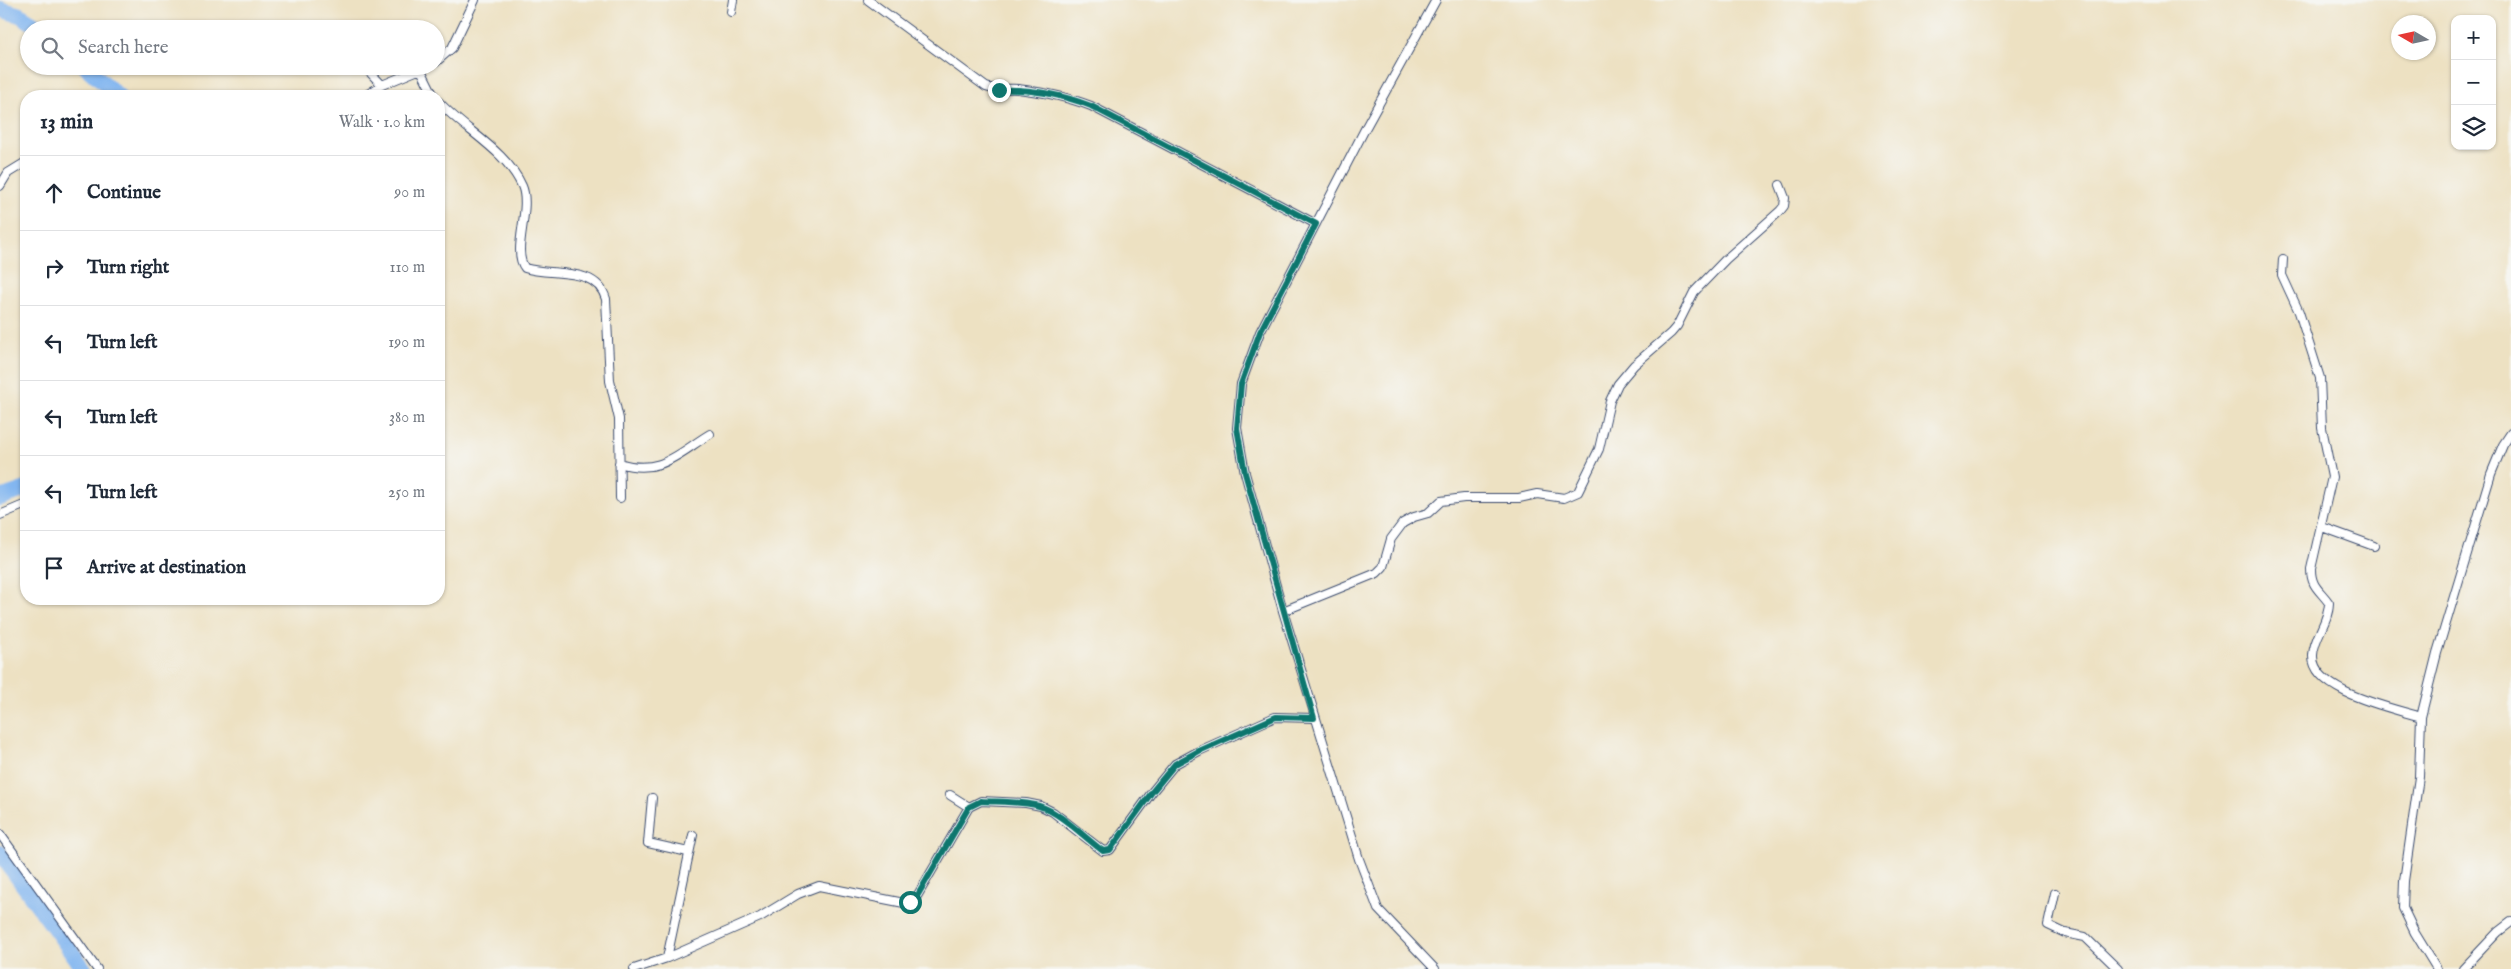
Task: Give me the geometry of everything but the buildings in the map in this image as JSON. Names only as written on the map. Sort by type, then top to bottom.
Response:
[{"type":"street","points":[[445,54],[452,48],[475,0]]},
{"type":"street","points":[[731,12],[733,0]]},
{"type":"street","points":[[868,0],[986,87],[999,90],[1016,89],[1073,99],[1091,106],[1316,224]]},
{"type":"street","points":[[1435,969],[1378,909],[1358,859],[1283,611],[1245,473],[1237,428],[1241,384],[1260,332],[1366,127],[1436,0]]},
{"type":"street","points":[[373,75],[382,85]]},
{"type":"street","points":[[374,90],[407,75]]},
{"type":"street","points":[[427,75],[432,90]]},
{"type":"street","points":[[445,107],[496,153],[522,186],[525,211],[520,258],[523,265],[530,270],[590,278],[604,291],[610,381],[619,419],[620,498]]},
{"type":"street","points":[[0,186],[8,173],[20,166]]},
{"type":"street","points":[[1283,611],[1377,573],[1383,567],[1391,539],[1403,523],[1414,516],[1428,514],[1441,501],[1464,498],[1519,498],[1537,494],[1564,498],[1578,492],[1599,449],[1610,401],[1618,384],[1634,365],[1677,326],[1694,292],[1726,259],[1780,211],[1784,206],[1786,198],[1780,185]]},
{"type":"street","points":[[2283,259],[2282,275],[2302,320],[2320,378],[2324,438],[2332,477],[2311,569],[2311,581],[2315,590],[2329,604],[2329,614],[2314,648],[2314,665],[2324,678],[2341,691],[2421,717]]},
{"type":"street","points":[[2437,969],[2415,933],[2403,908],[2404,881],[2419,777],[2421,717],[2437,653],[2491,474],[2503,445],[2511,433]]},
{"type":"street","points":[[619,462],[639,468],[655,467],[710,434]]},
{"type":"street","points":[[0,515],[20,507]]},
{"type":"street","points":[[2322,527],[2374,546]]},
{"type":"street","points":[[634,969],[667,958],[760,916],[798,894],[819,886],[904,903],[910,902],[916,898],[969,807],[981,801],[1041,806],[1053,812],[1103,851],[1110,850],[1175,764],[1199,751],[1276,717],[1314,718]]},
{"type":"street","points":[[950,795],[969,807]]},
{"type":"street","points":[[652,798],[648,843],[688,852]]},
{"type":"street","points":[[0,834],[97,969]]},
{"type":"street","points":[[667,958],[693,835]]},
{"type":"street","points":[[2054,893],[2048,924],[2065,933],[2084,937],[2118,969]]},
{"type":"street","points":[[2463,969],[2498,932],[2511,922]]},
{"type":"waterway","points":[[0,9],[20,15],[28,20]]},
{"type":"waterway","points":[[95,75],[111,90]]},
{"type":"waterway","points":[[0,498],[20,491]]},
{"type":"waterway","points":[[0,853],[84,969]]},
{"type":"route","points":[[910,902],[916,898],[969,807],[974,803],[981,801],[1026,803],[1041,806],[1053,812],[1103,851],[1110,850],[1175,764],[1199,751],[1276,717],[1314,718],[1245,473],[1237,428],[1241,384],[1260,332],[1316,224],[1133,130],[1091,106],[1058,96],[1016,89],[999,90]]}]
